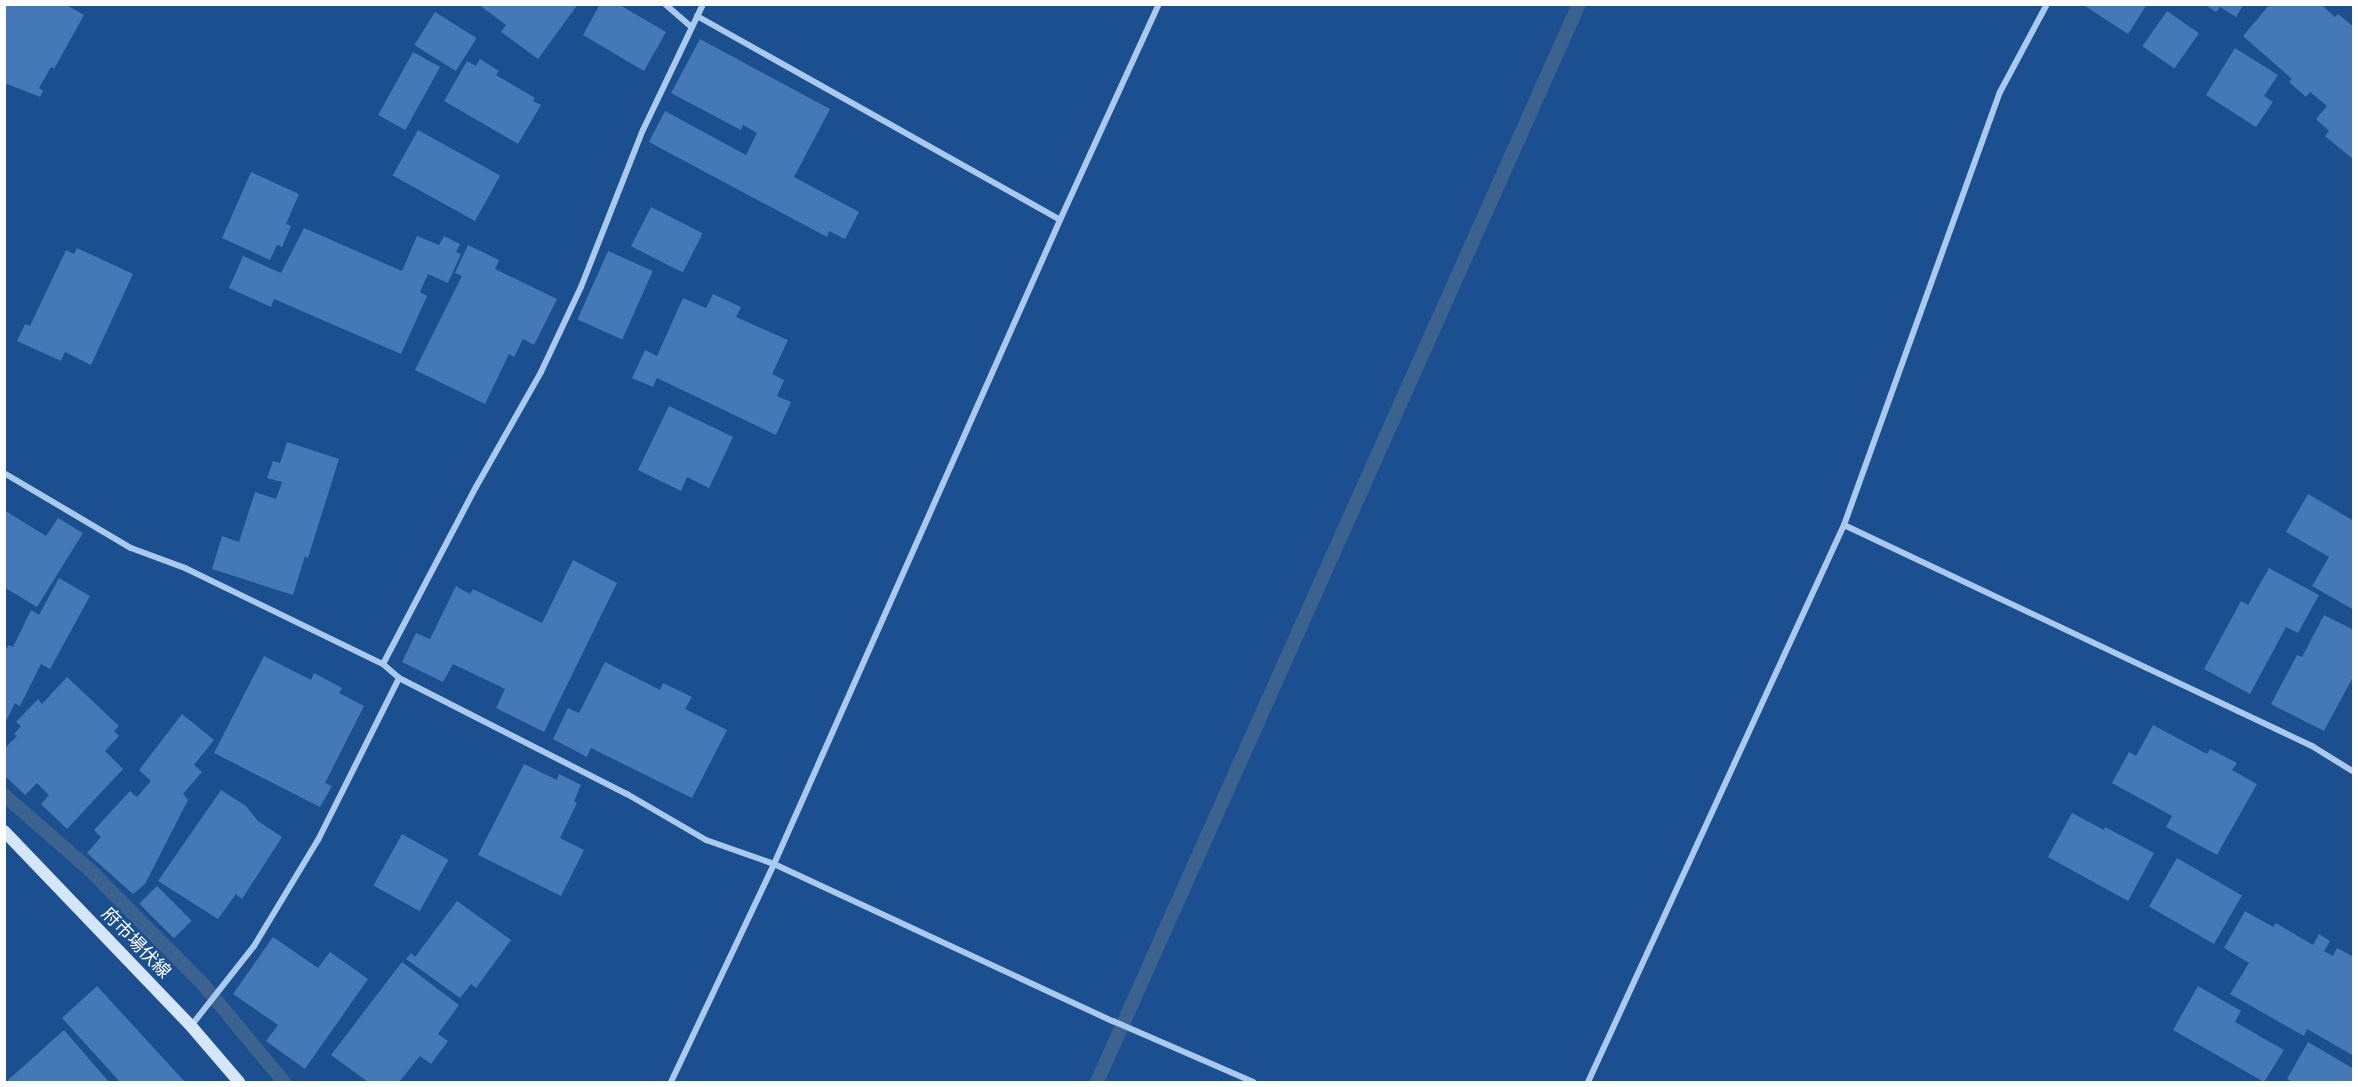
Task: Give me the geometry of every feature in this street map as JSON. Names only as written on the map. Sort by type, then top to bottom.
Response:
[{"type":"main road","name":"府市場伏線","points":[[4,831],[192,1026],[240,1083]]},
{"type":"street","points":[[664,4],[691,27]]},
{"type":"street","points":[[383,664],[476,487],[541,372],[581,287],[643,130],[703,4]]},
{"type":"street","points":[[671,1083],[774,864],[1060,220],[1160,4]]},
{"type":"street","points":[[1588,1083],[1845,525],[2000,92],[2047,4]]},
{"type":"street","points":[[697,16],[1060,220]]},
{"type":"street","points":[[4,472],[131,548],[185,568],[383,664],[399,678],[627,794],[706,840],[774,864],[1069,1001],[1253,1083]]},
{"type":"street","points":[[1845,525],[2312,746],[2354,772]]},
{"type":"street","points":[[192,1026],[254,946],[318,840],[399,678]]},
{"type":"building","points":[[4,4],[65,4],[84,15],[54,69],[51,67],[39,88],[43,91],[40,97],[7,84],[4,89]]},
{"type":"building","points":[[478,4],[578,4],[538,59],[501,32],[506,25]]},
{"type":"building","points":[[600,4],[618,4],[666,32],[644,71],[583,35]]},
{"type":"building","points":[[2082,4],[2147,4],[2128,34]]},
{"type":"building","points":[[2204,4],[2244,4],[2236,17],[2220,7],[2216,12]]},
{"type":"building","points":[[2270,4],[2321,4],[2335,17],[2338,14],[2354,27],[2354,160],[2325,136],[2329,131],[2316,119],[2327,106],[2310,92],[2306,97],[2289,82],[2292,79],[2243,36]]},
{"type":"building","points":[[2167,11],[2199,33],[2174,69],[2142,46]]},
{"type":"building","points":[[435,12],[477,38],[456,71],[414,45]]},
{"type":"building","points":[[700,39],[830,109],[794,177],[859,212],[845,239],[829,231],[827,237],[649,142],[665,111],[746,155],[757,133],[743,125],[741,130],[671,93]]},
{"type":"building","points":[[2235,48],[2278,75],[2264,96],[2273,102],[2256,127],[2206,95]]},
{"type":"building","points":[[413,52],[440,67],[405,130],[378,115]]},
{"type":"building","points":[[480,59],[499,71],[496,75],[535,98],[533,101],[541,105],[518,144],[444,101],[467,61],[476,66]]},
{"type":"building","points":[[418,130],[500,176],[475,221],[393,175]]},
{"type":"building","points":[[251,172],[299,194],[286,224],[291,226],[282,247],[277,245],[270,260],[222,238]]},
{"type":"building","points":[[651,207],[703,233],[683,273],[631,246]]},
{"type":"building","points":[[304,228],[402,271],[417,236],[439,245],[444,236],[460,244],[456,252],[461,254],[448,283],[428,274],[420,292],[427,296],[401,354],[274,299],[271,307],[229,288],[243,256],[281,273]]},
{"type":"building","points":[[468,245],[499,260],[495,269],[557,299],[534,345],[523,339],[514,357],[509,354],[485,404],[415,370],[462,276],[455,273]]},
{"type":"building","points":[[77,248],[133,274],[91,365],[65,352],[61,361],[17,341],[25,324],[30,326],[66,250],[74,254]]},
{"type":"building","points":[[608,251],[653,271],[622,339],[577,320]]},
{"type":"building","points":[[713,294],[741,307],[736,317],[788,340],[772,374],[784,380],[777,396],[791,402],[776,435],[657,378],[653,387],[632,378],[645,350],[657,356],[683,298],[706,308]]},
{"type":"building","points":[[669,406],[733,437],[709,488],[687,477],[681,491],[638,470]]},
{"type":"building","points":[[287,442],[339,459],[308,558],[305,556],[293,595],[212,569],[222,536],[239,542],[255,492],[276,499],[282,482],[267,478],[273,461],[280,463]]},
{"type":"building","points":[[2308,494],[2354,521],[2354,610],[2312,586],[2329,557],[2286,532]]},
{"type":"building","points":[[4,510],[46,536],[58,518],[83,533],[37,607],[4,587]]},
{"type":"building","points":[[573,560],[617,583],[544,732],[496,708],[505,689],[453,664],[443,682],[402,662],[416,633],[430,639],[456,586],[470,594],[473,589],[542,623]]},
{"type":"building","points":[[2269,568],[2319,595],[2298,633],[2286,627],[2250,694],[2204,669],[2241,601],[2248,605]]},
{"type":"building","points":[[59,578],[90,596],[50,669],[41,664],[20,706],[15,703],[4,725],[4,651],[9,645],[13,647],[31,610],[39,615]]},
{"type":"building","points":[[2324,615],[2354,630],[2354,675],[2324,731],[2271,704],[2297,655],[2302,657]]},
{"type":"building","points":[[264,656],[311,680],[314,673],[342,688],[339,693],[364,706],[325,783],[332,786],[320,807],[214,753]]},
{"type":"building","points":[[605,662],[660,690],[663,683],[692,697],[685,709],[727,730],[692,798],[591,748],[587,757],[553,739],[568,708],[579,713]]},
{"type":"building","points":[[67,677],[119,726],[114,731],[119,736],[105,751],[123,769],[67,829],[41,804],[49,795],[37,783],[25,795],[4,775],[4,749],[17,736],[14,734],[21,726],[16,722],[38,699],[42,704]]},
{"type":"building","points":[[182,714],[214,740],[194,765],[202,772],[183,794],[188,800],[145,884],[133,894],[87,853],[101,837],[94,830],[130,791],[137,797],[151,781],[139,770]]},
{"type":"building","points":[[2153,725],[2207,754],[2210,749],[2237,763],[2232,770],[2257,784],[2217,855],[2166,827],[2172,816],[2112,783],[2129,752],[2136,756]]},
{"type":"building","points":[[524,764],[557,780],[559,774],[581,785],[574,801],[577,803],[560,838],[584,850],[561,896],[478,855]]},
{"type":"building","points":[[221,790],[246,806],[258,821],[282,837],[242,899],[236,894],[218,919],[158,881]]},
{"type":"building","points":[[2072,813],[2104,830],[2105,827],[2154,853],[2128,901],[2048,857]]},
{"type":"building","points":[[402,834],[448,860],[420,911],[373,886]]},
{"type":"building","points":[[2177,858],[2242,896],[2214,944],[2149,906]]},
{"type":"building","points":[[157,886],[192,921],[174,938],[139,904]]},
{"type":"building","points":[[457,901],[511,940],[476,988],[471,984],[460,998],[406,959],[411,953],[415,957]]},
{"type":"building","points":[[2245,911],[2273,927],[2276,923],[2313,945],[2319,934],[2330,941],[2324,951],[2333,956],[2337,948],[2354,957],[2354,1056],[2307,1029],[2304,1036],[2230,994],[2249,963],[2224,948]]},
{"type":"building","points":[[273,937],[318,968],[330,952],[368,979],[305,1069],[266,1041],[278,1025],[233,994]]},
{"type":"building","points":[[402,962],[459,1005],[438,1034],[448,1041],[431,1064],[420,1056],[399,1082],[368,1082],[331,1055]]},
{"type":"building","points":[[97,986],[185,1082],[120,1082],[62,1018]]},
{"type":"building","points":[[2198,986],[2241,1011],[2235,1022],[2284,1050],[2264,1082],[2173,1030]]},
{"type":"building","points":[[64,1030],[109,1082],[6,1082]]},
{"type":"building","points":[[2308,1042],[2354,1069],[2354,1082],[2292,1082],[2287,1079]]},
{"type":"waterway","points":[[1097,1082],[1579,4]]},
{"type":"waterway","points":[[4,795],[91,871],[202,983],[284,1082]]}]
